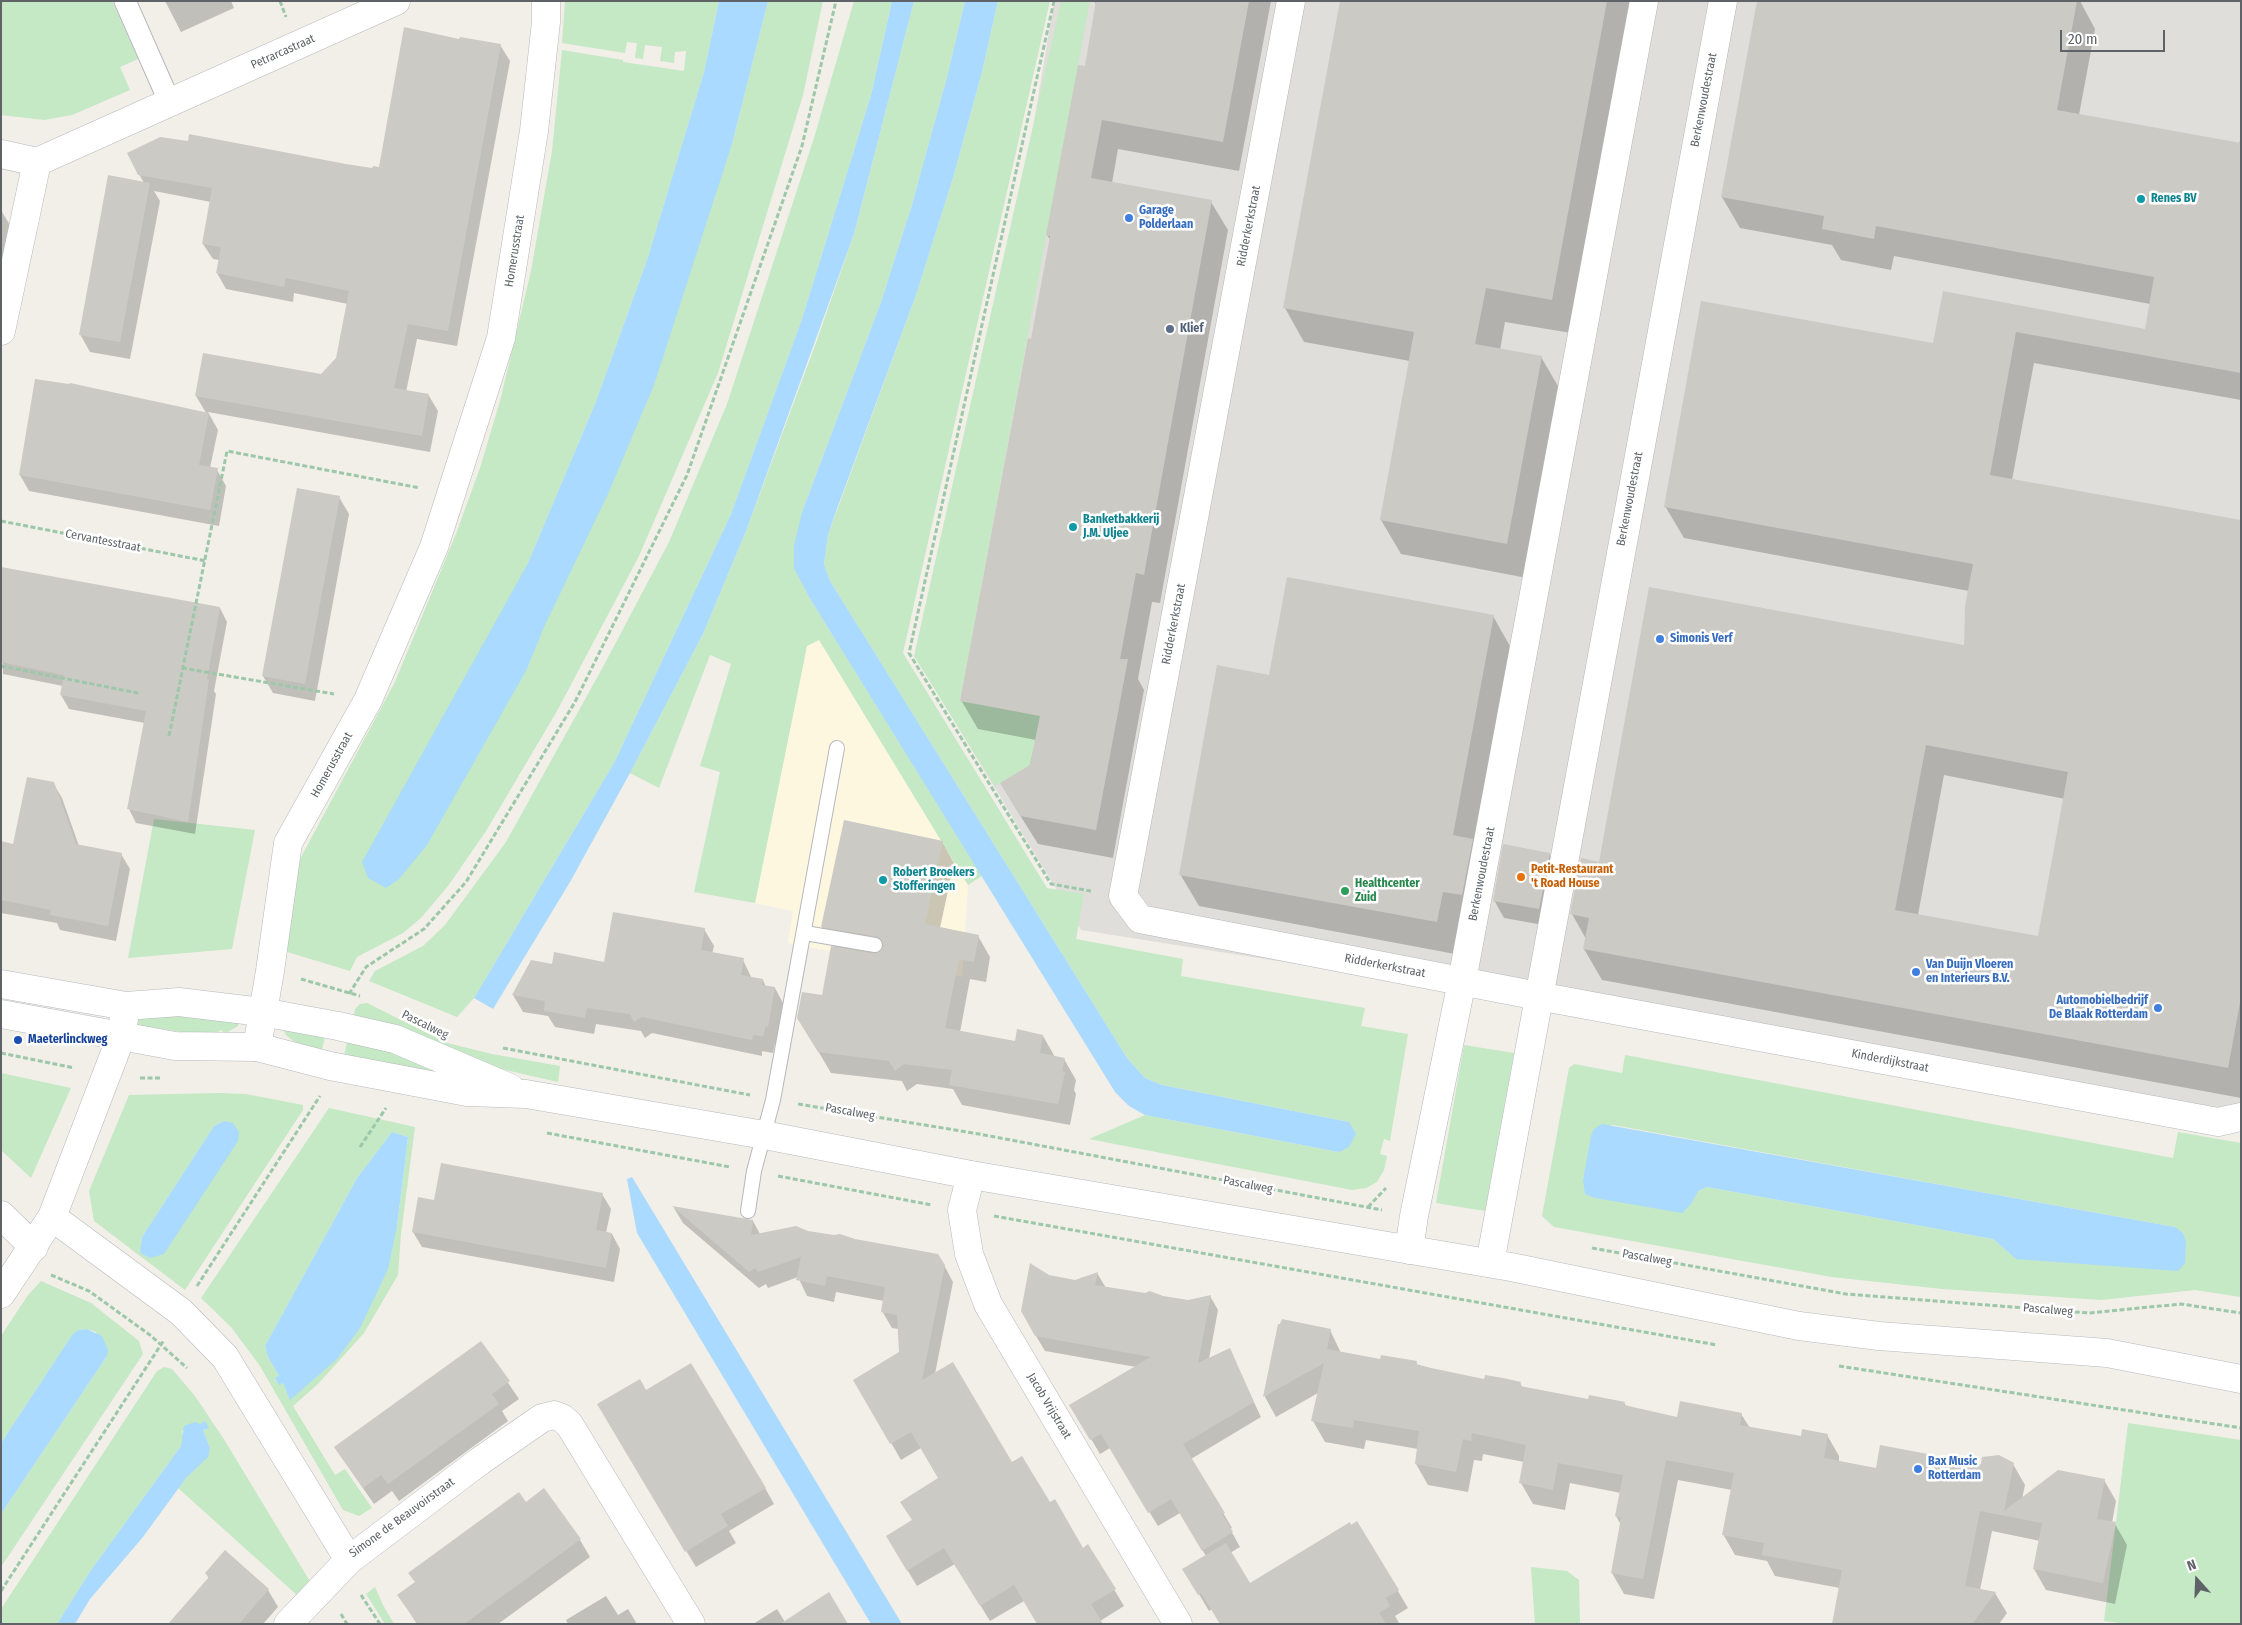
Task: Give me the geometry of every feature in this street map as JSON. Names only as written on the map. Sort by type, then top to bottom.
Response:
[{"type":"street","points":[[124,1],[170,103]]},
{"type":"street","name":"Petrarcastraat","points":[[37,162],[396,1]]},
{"type":"street","name":"Homerusstraat","points":[[257,1048],[288,843],[368,700],[434,547],[501,338],[534,131],[546,22],[546,1]]},
{"type":"street","name":"Ridderkerkstraat","points":[[1291,1],[1123,896],[1140,919],[1462,980]]},
{"type":"street","name":"Berkenwoudestraat","points":[[1409,1250],[1414,1216],[1462,980],[1644,1]]},
{"type":"street","name":"Berkenwoudestraat","points":[[1490,1263],[1722,1]]},
{"type":"street","points":[[1,154],[37,162],[1,331]]},
{"type":"street","points":[[1462,980],[1538,996]]},
{"type":"street","name":"Pascalweg","points":[[1,984],[126,1006],[179,1002],[262,1012],[395,1039],[526,1094]]},
{"type":"street","name":"Kinderdijkstraat","points":[[1538,996],[2218,1122],[2241,1117]]},
{"type":"street","points":[[1,1294],[34,1247],[52,1217],[121,1037],[126,1006]]},
{"type":"street","name":"Pascalweg","points":[[1,1014],[175,1046],[257,1048],[330,1066],[467,1092],[526,1094],[764,1135],[970,1175],[1490,1263],[1799,1326],[1879,1336],[2106,1353],[2241,1379]]},
{"type":"street","name":"Jacob Vrijstraat","points":[[970,1175],[962,1210],[969,1254],[988,1304],[1178,1624]]},
{"type":"street","points":[[1,1215],[34,1247]]},
{"type":"street","name":"Simone de Beauvoirstraat","points":[[52,1217],[180,1312],[225,1357],[349,1560],[480,1461],[542,1418],[554,1415],[562,1418],[569,1424],[691,1624]]},
{"type":"street","points":[[288,1624],[349,1560]]},
{"type":"lane","points":[[748,1211],[754,1171],[773,1100],[837,748]]},
{"type":"lane","points":[[804,933],[874,945]]},
{"type":"path","points":[[350,992],[366,966],[424,929],[466,882],[575,702],[683,484],[802,146],[836,1]]},
{"type":"path","points":[[1054,1],[909,653],[1051,884],[1123,896]]},
{"type":"path","points":[[170,736],[182,668],[228,451],[452,494]]},
{"type":"path","name":"Cervantesstraat","points":[[1,521],[206,561]]},
{"type":"path","points":[[1,666],[138,693]]},
{"type":"path","points":[[182,668],[368,700]]},
{"type":"path","points":[[270,971],[362,996]]},
{"type":"path","name":"Pascalweg","points":[[502,1048],[773,1100],[988,1136],[1414,1216]]},
{"type":"path","points":[[1,1591],[324,1091]]},
{"type":"path","points":[[360,1147],[390,1104]]},
{"type":"path","points":[[962,1210],[1727,1346]]},
{"type":"path","points":[[34,1247],[52,1276],[89,1291],[162,1344],[189,1370]]},
{"type":"path","name":"Pascalweg","points":[[1586,1247],[1846,1294],[2089,1313],[2181,1304],[2241,1313]]},
{"type":"path","points":[[1833,1365],[2241,1428]]},
{"type":"shaded area","points":[[1054,1],[2241,1],[2241,1113],[1081,930],[939,696]]},
{"type":"shaded area","points":[[819,640],[968,885],[962,977],[788,943],[793,911],[755,903],[807,646]]},
{"type":"green space","points":[[1,1],[112,1],[138,59],[120,67],[130,90],[72,115],[44,120],[1,115]]},
{"type":"green space","points":[[565,1],[719,1],[704,72],[647,260],[595,404],[527,565],[527,669],[732,144],[768,1],[823,1],[803,95],[718,373],[639,556],[557,711],[486,831],[448,886],[421,918],[403,933],[357,957],[350,971],[284,951],[300,859],[395,682],[456,534],[480,468],[500,401],[531,271],[552,151],[562,50],[684,71],[686,51],[675,52],[674,63],[660,61],[662,47],[645,45],[643,59],[635,58],[637,43],[627,42],[625,53],[562,43]]},
{"type":"green space","points":[[854,1],[892,1],[871,95],[802,319],[731,514],[614,763],[474,998],[457,1017],[369,981],[375,971],[423,946],[445,925],[506,842],[604,665],[669,542],[727,404],[814,138]]},
{"type":"green space","points":[[914,1],[965,1],[947,77],[911,208],[881,302],[802,512],[794,567],[809,597],[982,876],[968,885],[819,640],[807,646],[755,903],[694,892],[720,772],[700,766],[731,664],[710,655],[659,788],[630,773],[703,634],[746,531],[816,343],[854,234]]},
{"type":"green space","points":[[998,1],[1050,1],[903,653],[1047,888],[1084,894],[1076,939],[1183,959],[1181,976],[1365,1008],[1361,1026],[1408,1034],[1390,1141],[1384,1139],[1380,1154],[1387,1156],[1384,1170],[1377,1182],[1366,1188],[1352,1190],[1089,1139],[1145,1115],[1339,1152],[1349,1122],[1162,1085],[1145,1078],[1127,1058],[830,581],[824,564],[828,535],[916,295],[953,178],[982,72]]},
{"type":"green space","points":[[1061,1],[1090,1],[960,700],[1040,716],[1030,765],[995,786],[914,656]]},
{"type":"green space","points":[[154,819],[255,830],[232,949],[128,958]]},
{"type":"green space","points":[[367,1003],[447,1043],[492,1054],[560,1066],[558,1082],[497,1068],[353,1020],[355,1009],[360,1004]]},
{"type":"green space","points":[[151,1014],[241,1019],[238,1026],[224,1034],[222,1030],[217,1032],[182,1032],[130,1024]]},
{"type":"green space","points":[[281,1026],[326,1033],[321,1053],[301,1047],[286,1035]]},
{"type":"green space","points":[[348,1038],[387,1048],[438,1071],[432,1078],[343,1060]]},
{"type":"green space","points":[[1464,1045],[1514,1053],[1485,1211],[1436,1203]]},
{"type":"green space","points":[[1625,1055],[2173,1158],[2178,1132],[2241,1143],[2241,1297],[2195,1290],[2101,1300],[1942,1289],[1832,1277],[1554,1227],[1542,1216],[1569,1068],[1574,1064],[1622,1073]],"holes":[[[1613,1125],[2175,1227],[2016,1259],[1993,1239],[1707,1187],[1698,1191],[1583,1180],[1594,1129]]]},
{"type":"green space","points":[[1,1073],[71,1088],[31,1178],[1,1150]]},
{"type":"green space","points":[[246,1094],[303,1105],[303,1110],[185,1290],[94,1221],[89,1191],[129,1095]],"holes":[[[224,1121],[150,1258],[141,1253],[142,1237],[214,1126]]]},
{"type":"green space","points":[[329,1108],[415,1127],[401,1234],[398,1275],[364,1333],[318,1384],[293,1406],[335,1475],[345,1469],[372,1508],[359,1516],[343,1510],[260,1366],[231,1327],[201,1298]],"holes":[[[392,1132],[408,1137],[397,1226],[290,1399],[283,1383],[279,1384],[275,1379],[279,1376],[268,1357],[265,1346],[357,1178]]]},
{"type":"green space","points":[[41,1281],[91,1303],[139,1341],[143,1354],[1,1567],[1,1514],[107,1356],[96,1332],[87,1329],[78,1330],[72,1335],[1,1443],[1,1336],[28,1295]]},
{"type":"green space","points":[[164,1367],[172,1369],[195,1396],[225,1441],[311,1583],[298,1596],[178,1488],[207,1457],[210,1448],[203,1430],[208,1428],[200,1424],[182,1431],[184,1438],[181,1446],[91,1570],[57,1624],[1,1624],[1,1609],[157,1371]]},
{"type":"green space","points":[[2128,1423],[2241,1440],[2241,1624],[2128,1624],[2104,1621]]},
{"type":"green space","points":[[1531,1567],[1567,1571],[1579,1580],[1580,1624],[1535,1624]]},
{"type":"green space","points":[[375,1587],[394,1624],[385,1624],[366,1594]]},
{"type":"water","points":[[719,1],[768,1],[732,144],[654,385],[608,494],[544,627],[527,669],[427,845],[399,879],[386,888],[368,878],[362,862],[527,565],[595,404],[647,260],[704,72]]},
{"type":"water","points":[[892,1],[914,1],[854,234],[746,531],[703,634],[630,773],[570,882],[493,1009],[474,998],[614,763],[731,514],[802,319],[871,95]]},
{"type":"water","points":[[965,1],[998,1],[982,72],[953,178],[916,295],[828,535],[824,564],[830,581],[1127,1058],[1145,1078],[1162,1085],[1349,1122],[1356,1134],[1349,1147],[1339,1152],[1145,1115],[1129,1106],[1115,1092],[809,597],[794,568],[794,546],[802,512],[881,302],[911,208],[947,77]]},
{"type":"water","points":[[224,1121],[233,1123],[239,1132],[238,1141],[164,1254],[150,1258],[140,1253],[142,1237],[214,1126]]},
{"type":"water","points":[[1602,1124],[2175,1227],[2183,1233],[2186,1242],[2185,1263],[2178,1271],[2016,1259],[1993,1239],[1707,1187],[1698,1191],[1691,1204],[1682,1213],[1595,1198],[1585,1194],[1583,1180],[1591,1136],[1594,1129]]},
{"type":"water","points":[[392,1132],[408,1137],[397,1226],[388,1269],[360,1328],[337,1359],[290,1400],[283,1383],[279,1385],[275,1378],[279,1376],[268,1357],[265,1346],[357,1178]]},
{"type":"water","points":[[632,1177],[902,1624],[871,1624],[637,1233],[627,1179]]},
{"type":"water","points":[[87,1329],[102,1336],[108,1350],[107,1356],[1,1514],[1,1443],[72,1335],[78,1330]]},
{"type":"water","points":[[205,1421],[209,1428],[203,1430],[210,1448],[208,1457],[186,1478],[143,1537],[90,1599],[75,1624],[57,1624],[91,1570],[181,1446],[184,1426],[195,1422],[200,1424]]},
{"type":"building","points":[[1096,1],[1249,1],[1223,142],[1102,120],[1091,178],[1212,200],[1144,575],[1136,573],[1120,659],[1128,659],[1096,830],[1020,816],[1000,783],[1030,765],[1040,716],[960,701],[1028,338],[1031,339],[1050,236],[1046,235],[1078,65],[1085,66]]},
{"type":"building","points":[[1340,1],[1607,1],[1552,300],[1486,288],[1475,344],[1542,356],[1507,544],[1380,520],[1414,332],[1283,308]]},
{"type":"building","points":[[1757,1],[2077,1],[2057,110],[2241,143],[2241,373],[2016,332],[1990,475],[2241,520],[2241,997],[2228,1068],[1583,949],[1589,918],[1570,914],[1581,858],[1599,862],[1649,587],[1964,645],[1965,606],[1973,564],[1664,507],[1701,301],[1933,343],[1943,291],[2145,329],[2154,277],[1876,226],[1874,239],[1822,229],[1824,216],[1721,197]],"holes":[[[1926,745],[2068,772],[2038,936],[1895,910]]]},
{"type":"building","points":[[404,27],[459,39],[460,37],[501,44],[448,331],[408,324],[394,388],[429,394],[422,436],[195,396],[203,353],[321,374],[336,358],[349,291],[286,278],[284,287],[216,273],[221,247],[202,244],[212,188],[138,175],[127,153],[160,137],[188,141],[189,134],[346,164],[372,168],[373,166],[379,167]]},
{"type":"building","points":[[108,175],[150,183],[120,342],[79,335]]},
{"type":"building","points":[[35,379],[70,383],[209,413],[199,465],[218,468],[210,510],[19,475]]},
{"type":"building","points":[[297,488],[340,496],[305,684],[262,676]]},
{"type":"building","points":[[1,567],[220,607],[207,679],[209,680],[188,822],[127,809],[146,711],[60,695],[64,675],[1,662]]},
{"type":"building","points":[[1287,577],[1494,615],[1453,835],[1473,839],[1462,895],[1443,892],[1437,922],[1179,875],[1217,665],[1269,675]]},
{"type":"building","points":[[27,777],[54,782],[76,844],[122,853],[108,926],[50,915],[51,910],[1,900],[1,841],[13,844]]},
{"type":"building","points":[[844,820],[943,841],[925,924],[979,935],[974,962],[959,959],[945,1028],[1015,1041],[1017,1029],[1043,1035],[1040,1053],[1065,1058],[1062,1071],[1065,1072],[1058,1104],[949,1085],[952,1070],[904,1064],[895,1071],[889,1061],[818,1052],[797,1018],[802,992],[822,995],[831,946],[874,954],[881,951],[884,946],[881,939],[876,936],[821,927]]},
{"type":"building","name":"Petit-Restaurant 't Road House","points":[[1503,844],[1550,853],[1539,909],[1493,901]]},
{"type":"building","points":[[613,912],[705,928],[701,950],[744,958],[741,975],[763,979],[762,985],[775,987],[768,1027],[766,1026],[763,1036],[753,1035],[752,1040],[642,1017],[634,1022],[630,1014],[587,1008],[585,1018],[544,1011],[545,1001],[512,995],[531,960],[552,964],[554,952],[604,962]]},
{"type":"building","points":[[441,1163],[603,1193],[596,1230],[612,1233],[606,1268],[412,1232],[418,1197],[434,1200]]},
{"type":"building","points":[[672,1206],[753,1220],[751,1235],[796,1226],[808,1231],[834,1235],[840,1234],[855,1239],[938,1254],[945,1265],[922,1380],[953,1362],[1012,1462],[1022,1456],[1050,1502],[1055,1499],[1083,1548],[1088,1544],[1116,1589],[1091,1604],[1103,1624],[1037,1624],[1014,1585],[980,1606],[944,1548],[907,1571],[886,1536],[912,1520],[900,1502],[938,1478],[911,1432],[890,1444],[853,1380],[899,1352],[897,1315],[881,1312],[885,1287],[827,1276],[825,1286],[796,1280],[801,1257],[758,1272],[755,1268],[749,1272]]},
{"type":"building","points":[[1030,1263],[1049,1275],[1075,1280],[1098,1272],[1095,1285],[1145,1293],[1150,1291],[1163,1296],[1188,1300],[1211,1295],[1198,1363],[1230,1348],[1254,1402],[1183,1444],[1225,1513],[1222,1514],[1233,1532],[1202,1551],[1171,1499],[1148,1513],[1101,1434],[1090,1440],[1069,1405],[1151,1357],[1035,1336],[1021,1311]]},
{"type":"building","points":[[1282,1319],[1331,1329],[1327,1349],[1380,1359],[1381,1355],[1417,1361],[1416,1364],[1431,1368],[1484,1379],[1485,1375],[1503,1378],[1521,1382],[1520,1386],[1588,1399],[1589,1395],[1625,1402],[1624,1405],[1677,1417],[1680,1401],[1742,1413],[1740,1425],[1801,1436],[1802,1429],[1828,1434],[1824,1458],[1876,1468],[1880,1445],[1981,1464],[1982,1457],[1999,1455],[2014,1463],[2004,1511],[2058,1470],[2105,1479],[2097,1519],[2116,1522],[2103,1583],[2033,1569],[2042,1523],[1980,1511],[1965,1586],[1996,1592],[1972,1624],[1832,1624],[1842,1570],[1762,1555],[1764,1543],[1722,1535],[1734,1473],[1666,1460],[1643,1579],[1611,1573],[1621,1518],[1615,1516],[1623,1475],[1558,1463],[1553,1490],[1519,1483],[1526,1445],[1472,1433],[1471,1441],[1463,1439],[1456,1472],[1415,1464],[1419,1431],[1354,1420],[1353,1428],[1311,1421],[1324,1363],[1263,1397],[1278,1324],[1280,1324]]},
{"type":"building","points":[[481,1341],[510,1381],[492,1394],[499,1404],[388,1484],[381,1475],[363,1488],[334,1447]]},
{"type":"building","points":[[691,1363],[766,1488],[721,1514],[728,1526],[685,1552],[597,1404],[640,1379],[646,1390]]},
{"type":"building","points":[[544,1488],[581,1539],[464,1624],[418,1624],[397,1595],[415,1582],[408,1573],[519,1492],[526,1502]]},
{"type":"building","points":[[1357,1521],[1399,1590],[1386,1598],[1390,1606],[1379,1613],[1386,1624],[1220,1624],[1201,1593],[1198,1595],[1182,1569],[1226,1543],[1250,1583],[1350,1522],[1351,1525]]},
{"type":"building","points":[[225,1550],[269,1589],[239,1624],[168,1624],[209,1577],[205,1573]]},
{"type":"building","points":[[829,1592],[848,1624],[780,1624]]},
{"type":"place","name":"Renes BV","points":[[2141,199]]},
{"type":"place","name":"Garage Polderlaan","points":[[1129,218]]},
{"type":"place","name":"Klief","points":[[1170,329]]},
{"type":"place","name":"Banketbakkerij J.M. Uljee","points":[[1073,527]]},
{"type":"place","name":"Simonis Verf","points":[[1660,639]]},
{"type":"place","name":"Petit-Restaurant 't Road House","points":[[1521,877]]},
{"type":"place","name":"Robert Broekers Stofferingen","points":[[883,880]]},
{"type":"place","name":"Healthcenter Zuid","points":[[1345,891]]},
{"type":"place","name":"Van Duijn Vloeren en Interieurs B.V.","points":[[1916,972]]},
{"type":"place","name":"Automobielbedrijf De Blaak Rotterdam","points":[[2158,1008]]},
{"type":"place","name":"Maeterlinckweg","points":[[18,1040]]},
{"type":"place","name":"Bax Music Rotterdam","points":[[1918,1469]]}]
